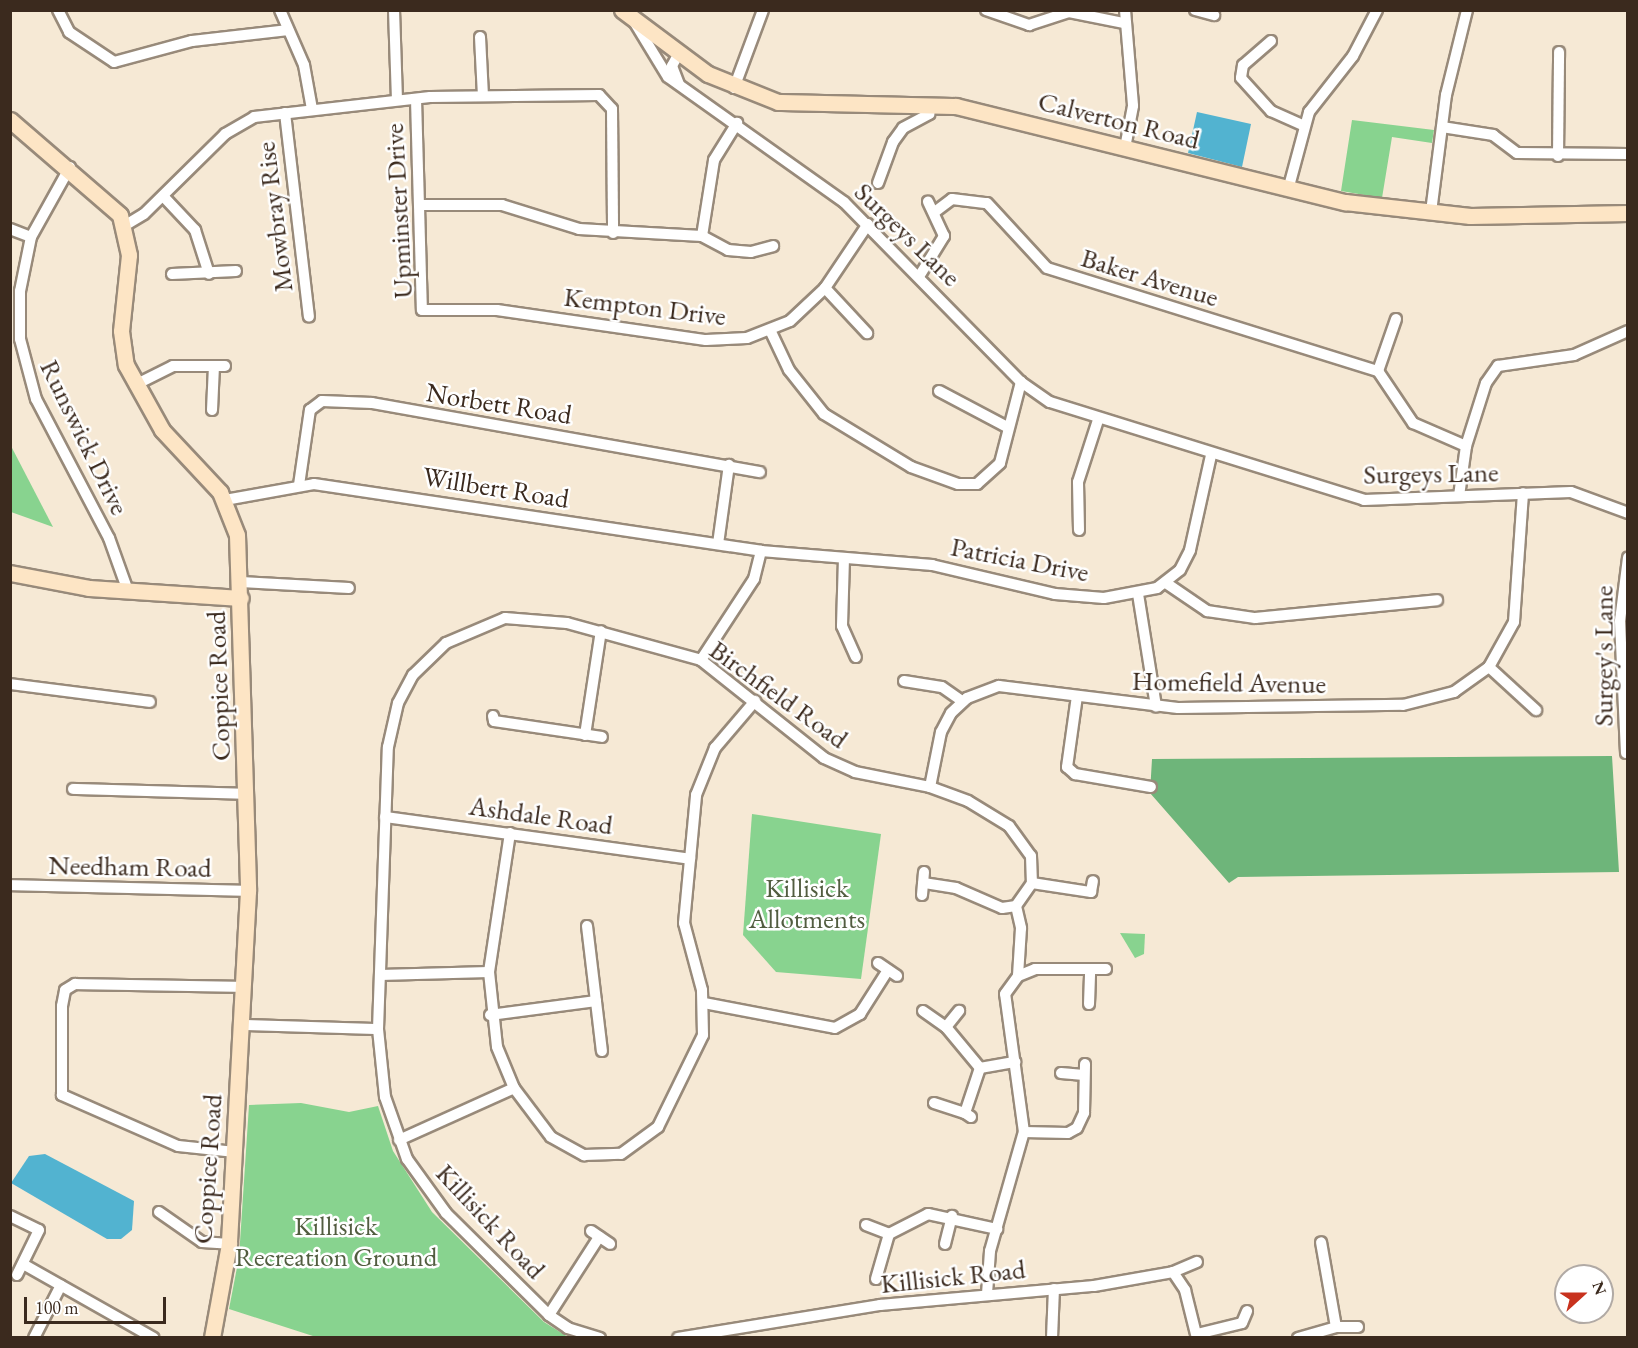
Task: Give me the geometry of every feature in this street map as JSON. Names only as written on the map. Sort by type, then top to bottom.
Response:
[{"type":"street","points":[[58,10],[69,32],[114,62],[192,41],[288,30]]},
{"type":"street","points":[[280,10],[304,65],[312,109]]},
{"type":"street","points":[[394,10],[397,100]]},
{"type":"street","points":[[734,88],[763,10]]},
{"type":"street","points":[[986,10],[1029,25],[1069,12],[1123,23]]},
{"type":"street","points":[[1125,10],[1123,23],[1133,92],[1125,148]]},
{"type":"street","points":[[1195,10],[1214,15]]},
{"type":"street","points":[[1288,190],[1303,125],[1353,56],[1377,10]]},
{"type":"street","points":[[1431,212],[1442,127],[1467,10]]},
{"type":"street","points":[[628,15],[658,63],[679,85]]},
{"type":"street","name":"Calverton Road","points":[[628,15],[673,50],[734,88],[796,105],[956,106],[1288,190],[1431,212],[1628,213]]},
{"type":"street","points":[[480,37],[483,96]]},
{"type":"street","points":[[1273,57],[1268,44],[1243,65],[1243,84],[1271,111],[1303,125]]},
{"type":"street","points":[[658,63],[673,50]]},
{"type":"street","points":[[673,50],[672,66],[679,85]]},
{"type":"street","points":[[1558,156],[1559,52]]},
{"type":"street","name":"Surgeys Lane","points":[[679,85],[737,123],[868,224],[920,275],[1021,382],[1050,402],[1098,420],[1212,456],[1364,500],[1523,493]]},
{"type":"street","points":[[124,226],[163,196],[244,121],[312,109],[397,100],[483,96],[605,98],[612,109],[613,233]]},
{"type":"street","name":"Upminster Drive","points":[[416,99],[423,310],[473,310]]},
{"type":"street","points":[[878,183],[893,142],[903,128],[929,114],[929,105]]},
{"type":"street","name":"Mowbray Rise","points":[[285,113],[309,317]]},
{"type":"street","name":"Coppice Road","points":[[10,120],[106,196],[124,226],[129,255],[121,331],[135,385],[162,430],[225,500],[237,535],[241,582],[248,891],[243,1024],[229,1244],[212,1338]]},
{"type":"street","points":[[702,236],[708,178],[737,123]]},
{"type":"street","points":[[1442,127],[1493,135],[1517,153],[1558,156],[1628,154]]},
{"type":"street","name":"Runswick Drive","points":[[70,167],[31,237],[18,316],[27,375],[109,538],[128,591]]},
{"type":"street","points":[[163,196],[195,230],[209,274]]},
{"type":"street","name":"Baker Avenue","points":[[936,211],[952,199],[987,203],[1047,268],[1378,371]]},
{"type":"street","points":[[920,275],[944,236],[936,211],[928,201]]},
{"type":"street","points":[[419,205],[502,205],[613,233],[702,236],[728,250],[773,246]]},
{"type":"street","points":[[868,224],[825,288],[771,332],[789,370],[824,414],[911,467],[958,484],[977,484],[1000,463],[1007,427],[1021,382]]},
{"type":"street","points":[[10,229],[31,237]]},
{"type":"street","points":[[172,274],[236,271]]},
{"type":"street","points":[[825,288],[867,333]]},
{"type":"street","name":"Kempton Drive","points":[[473,310],[545,315],[706,340],[771,332]]},
{"type":"street","points":[[1396,319],[1378,371],[1413,423],[1466,446]]},
{"type":"street","points":[[1459,496],[1466,446],[1486,383],[1498,366],[1574,355],[1628,331]]},
{"type":"street","points":[[135,385],[173,366],[219,366],[216,404]]},
{"type":"street","points":[[939,392],[1007,427]]},
{"type":"street","name":"Norbett Road","points":[[299,484],[310,410],[322,400],[372,403],[760,472]]},
{"type":"street","points":[[1079,530],[1078,482],[1098,420]]},
{"type":"street","points":[[1212,456],[1190,550],[1166,583],[1207,610],[1254,618],[1402,597],[1437,600]]},
{"type":"street","points":[[718,544],[729,465]]},
{"type":"street","name":"Willbert Road","points":[[225,500],[299,484],[761,550]]},
{"type":"street","points":[[1523,493],[1571,492],[1628,513]]},
{"type":"street","name":"Homefield Avenue","points":[[962,701],[1012,685],[1156,707],[1403,705],[1454,692],[1489,667],[1517,613],[1523,493]]},
{"type":"street","points":[[701,660],[753,579],[761,550]]},
{"type":"street","name":"Patricia Drive","points":[[761,550],[970,571],[1077,597],[1138,594],[1166,583]]},
{"type":"street","points":[[844,558],[842,626],[857,657]]},
{"type":"street","name":"Surgey's Lane","points":[[1626,753],[1620,621],[1628,558]]},
{"type":"street","points":[[10,573],[128,591],[241,598]]},
{"type":"street","points":[[241,582],[349,588]]},
{"type":"street","points":[[1138,594],[1156,707]]},
{"type":"street","name":"Birchfield Road","points":[[378,1029],[385,817],[392,723],[398,703],[428,657],[464,632],[505,618],[534,617],[601,631],[701,660],[840,767],[930,787],[988,812],[1022,837],[1031,856],[1032,883]]},
{"type":"street","points":[[585,735],[601,631]]},
{"type":"street","points":[[1489,667],[1530,709]]},
{"type":"street","points":[[904,681],[942,687],[962,701],[941,732],[930,787]]},
{"type":"street","points":[[10,684],[150,702]]},
{"type":"street","points":[[1077,696],[1065,764],[1075,774],[1151,788]]},
{"type":"street","points":[[510,833],[489,972],[490,1015],[514,1088],[561,1145],[597,1156],[632,1149],[658,1127],[687,1076],[703,1035],[704,1004],[685,936],[690,859],[705,765],[755,701]]},
{"type":"street","points":[[493,716],[495,721],[602,737]]},
{"type":"street","points":[[1128,796],[1130,783]]},
{"type":"street","points":[[73,789],[247,794]]},
{"type":"street","name":"Ashdale Road","points":[[385,817],[690,859]]},
{"type":"street","points":[[924,872],[923,889],[956,888],[1002,908],[1016,906]]},
{"type":"street","points":[[987,1294],[997,1229],[1024,1132],[1015,1062],[1003,1003],[1018,976],[1016,906],[1032,883],[1096,893],[1093,881]]},
{"type":"street","name":"Needham Road","points":[[10,885],[248,891]]},
{"type":"street","points":[[587,926],[603,1051]]},
{"type":"street","points":[[704,1004],[835,1028],[860,1014],[893,973],[878,963]]},
{"type":"street","points":[[1018,976],[1035,969],[1106,969]]},
{"type":"street","points":[[1089,1004],[1090,970]]},
{"type":"street","points":[[380,975],[489,972]]},
{"type":"street","points":[[235,1152],[178,1146],[62,1095],[62,1006],[65,990],[75,984],[244,987]]},
{"type":"street","points":[[490,1015],[596,1001]]},
{"type":"street","points":[[923,1011],[946,1027],[980,1068]]},
{"type":"street","points":[[946,1027],[959,1011]]},
{"type":"street","points":[[243,1024],[378,1029]]},
{"type":"street","name":"Killisick Road","points":[[378,1029],[385,1097],[399,1140],[434,1199],[549,1315],[568,1328],[600,1338]]},
{"type":"street","points":[[980,1068],[1015,1062]]},
{"type":"street","points":[[1024,1132],[1068,1133],[1077,1128],[1084,1113],[1085,1064]]},
{"type":"street","points":[[934,1103],[968,1115],[980,1068]]},
{"type":"street","points":[[1061,1073],[1084,1076]]},
{"type":"street","points":[[399,1140],[514,1088]]},
{"type":"street","points":[[159,1212],[202,1242],[229,1244]]},
{"type":"street","points":[[876,1279],[889,1234],[928,1214],[952,1216],[997,1229]]},
{"type":"street","points":[[10,1216],[39,1230],[17,1275]]},
{"type":"street","points":[[945,1244],[952,1216]]},
{"type":"street","points":[[866,1225],[889,1234]]},
{"type":"street","points":[[549,1315],[595,1234],[610,1244]]},
{"type":"street","points":[[1326,1246],[1336,1327]]},
{"type":"street","name":"Killisick Road","points":[[678,1338],[742,1334],[880,1305],[1054,1289],[1173,1272],[1197,1263]]},
{"type":"street","points":[[23,1264],[154,1338]]},
{"type":"street","points":[[1173,1272],[1185,1290],[1197,1336],[1244,1327],[1247,1311]]},
{"type":"street","points":[[34,1338],[61,1285]]},
{"type":"street","points":[[1052,1338],[1054,1289]]},
{"type":"street","points":[[1298,1338],[1311,1330],[1358,1327]]},
{"type":"green space","points":[[1352,120],[1434,130],[1432,143],[1392,137],[1382,198],[1341,191]]},
{"type":"green space","points":[[11,446],[53,527],[11,512]]},
{"type":"green space","points":[[1612,756],[1619,872],[1238,877],[1229,883],[1150,793],[1152,759]]},
{"type":"green space","name":"Killisick Allotments","points":[[752,814],[881,834],[861,979],[776,972],[743,935]]},
{"type":"green space","points":[[1120,933],[1145,934],[1144,954],[1135,958]]},
{"type":"green space","name":"Killisick Recreation Ground","points":[[301,1103],[349,1112],[378,1106],[393,1151],[432,1212],[544,1322],[568,1337],[316,1337],[229,1309],[239,1257],[249,1105]]},
{"type":"water","points":[[1197,112],[1251,124],[1242,167],[1188,153]]},
{"type":"water","points":[[45,1154],[134,1201],[132,1230],[121,1239],[107,1239],[11,1183],[29,1156]]}]
